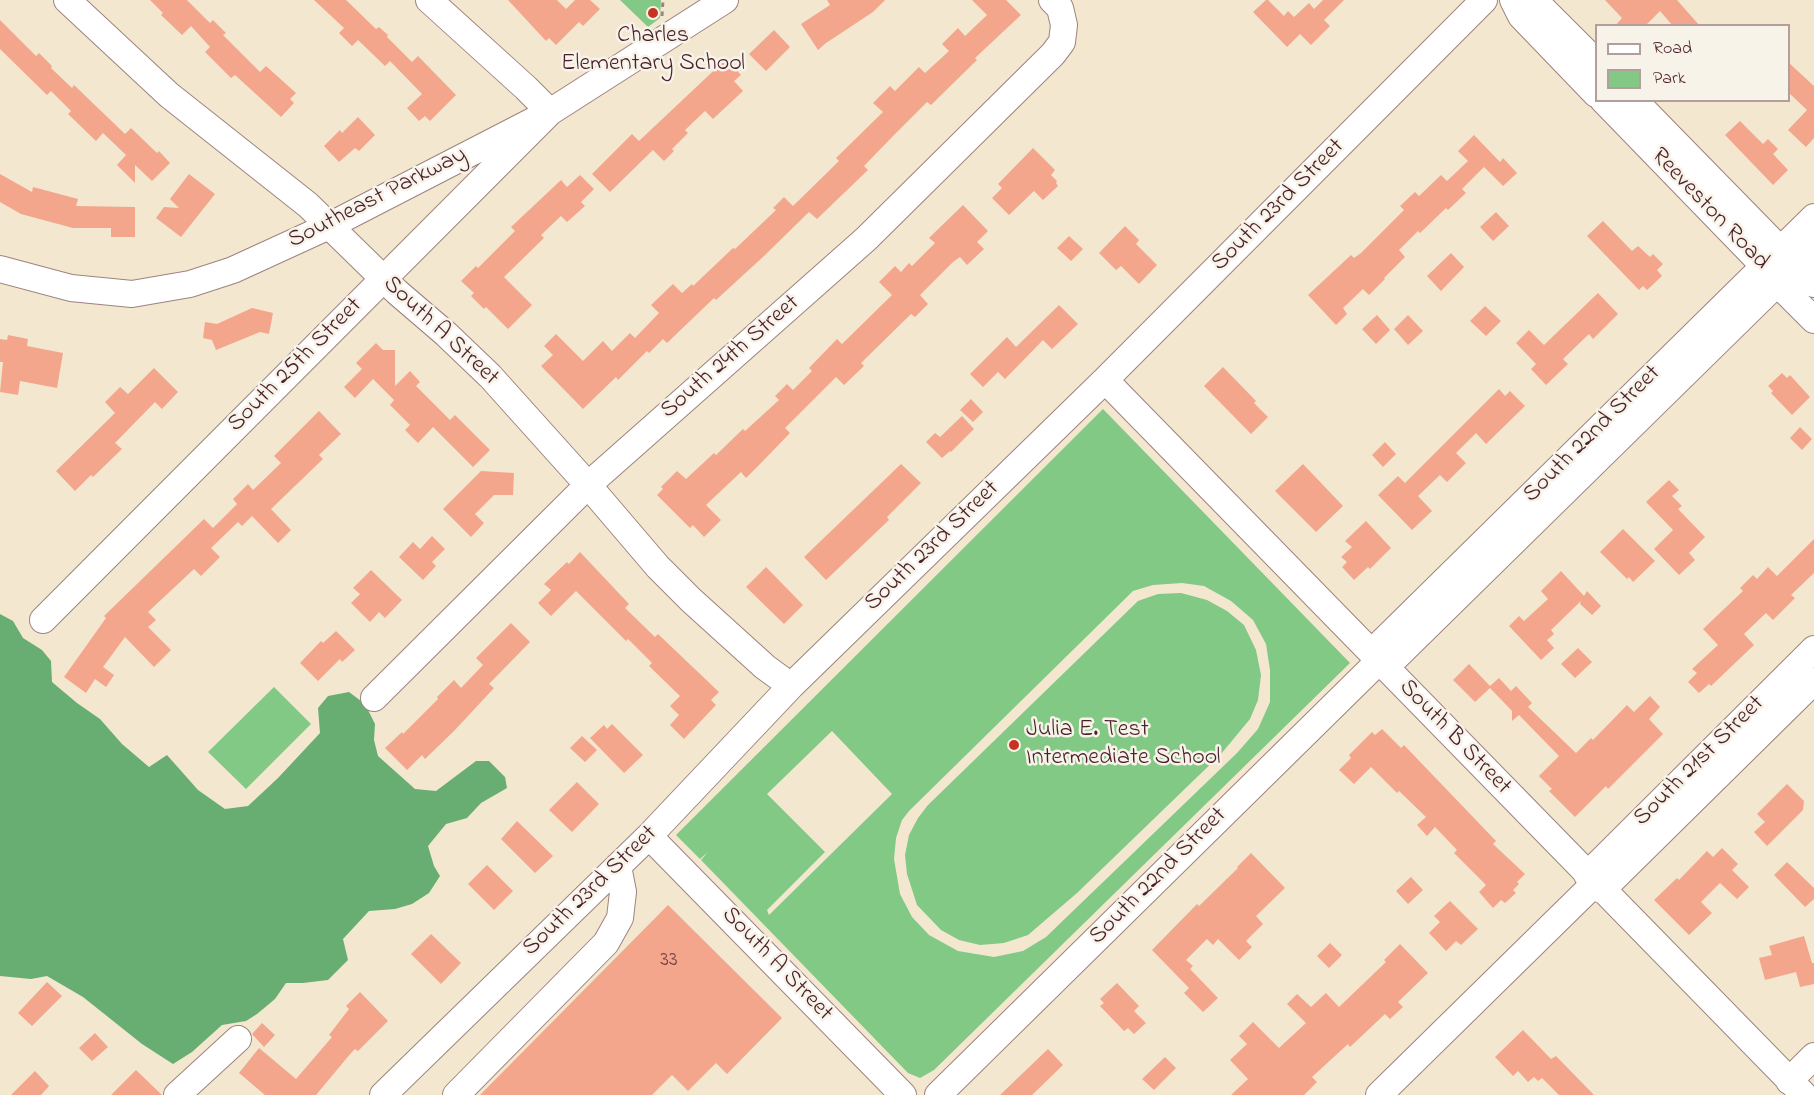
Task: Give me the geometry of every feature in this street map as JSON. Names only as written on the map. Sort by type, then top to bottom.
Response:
[{"type":"street","name":"South A Street","points":[[67,0],[170,95],[308,205],[384,279],[490,376],[658,567],[700,609],[765,667],[791,686]]},
{"type":"street","points":[[429,0],[550,112]]},
{"type":"street","name":"Southeast Parkway","points":[[0,269],[71,288],[132,294],[190,284],[233,270],[328,226],[550,112],[725,0]]},
{"type":"street","name":"South 23rd Street","points":[[383,1095],[649,836],[791,686],[1105,380],[1484,0]]},
{"type":"street","points":[[1513,0],[1521,16],[1595,92]]},
{"type":"street","points":[[1534,0],[1595,61]]},
{"type":"street","name":"South 24th Street","points":[[374,698],[588,485],[857,246],[1053,54],[1062,42],[1064,25],[1056,4]]},
{"type":"street","name":"Reeveston Road","points":[[1605,102],[1779,266],[1814,284]]},
{"type":"street","name":"Reeveston Road","points":[[1636,102],[1779,266],[1814,320]]},
{"type":"street","name":"South 25th Street","points":[[43,620],[550,112]]},
{"type":"street","name":"South 22nd Street","points":[[938,1095],[1779,266],[1814,217]]},
{"type":"street","name":"South 22nd Street","points":[[1779,266],[1814,247]]},
{"type":"street","name":"South B Street","points":[[1105,380],[1594,883],[1800,1090]]},
{"type":"street","name":"South 21st Street","points":[[1379,1095],[1594,883],[1800,685],[1814,650]]},
{"type":"street","name":"South A Street","points":[[649,836],[903,1095]]},
{"type":"street","points":[[456,1095],[606,943],[620,918],[623,892],[618,866]]},
{"type":"street","points":[[177,1095],[238,1039]]},
{"type":"street","points":[[1800,1090],[1814,1056]]},
{"type":"path","points":[[662,21],[663,0]]},
{"type":"green space","name":"Charles Elementary School","points":[[620,0],[661,0],[660,18],[648,27]]},
{"type":"green space","points":[[1103,409],[1350,663],[934,1070],[920,1078],[908,1073],[701,860],[708,852],[700,859],[676,835]],"holes":[[[1182,583],[1204,586],[1231,601],[1253,620],[1266,644],[1270,670],[1270,702],[1258,729],[1237,753],[1046,937],[1023,951],[994,957],[958,951],[929,935],[912,917],[900,894],[894,859],[896,838],[902,820],[1133,591],[1153,585]],[[832,731],[892,794],[769,915],[767,910],[825,852],[767,794]]]},
{"type":"green space","points":[[1181,593],[1207,600],[1227,611],[1244,625],[1256,650],[1261,675],[1258,700],[1250,719],[1221,754],[1077,893],[1028,935],[1004,943],[980,945],[959,940],[941,930],[917,905],[907,874],[905,855],[909,835],[918,818],[928,805],[1138,601],[1158,594]]},
{"type":"green space","points":[[0,614],[13,621],[23,638],[42,650],[51,661],[52,682],[100,719],[122,744],[149,767],[167,755],[198,790],[225,809],[248,806],[278,778],[320,733],[318,708],[328,696],[349,692],[365,704],[375,724],[374,740],[378,756],[415,789],[436,791],[476,761],[489,761],[505,777],[507,788],[481,803],[467,818],[446,824],[428,846],[434,866],[440,876],[429,893],[412,904],[395,909],[369,911],[343,939],[348,960],[328,980],[286,983],[275,999],[257,1014],[246,1021],[222,1025],[192,1052],[173,1064],[142,1044],[83,997],[47,976],[31,979],[0,976]]},
{"type":"green space","points":[[274,687],[311,724],[246,789],[208,752]]},
{"type":"building","points":[[150,0],[187,0],[210,23],[213,20],[226,33],[223,35],[260,72],[266,66],[296,93],[290,99],[294,103],[281,117],[235,75],[231,78],[205,52],[210,47],[191,26],[182,35],[161,15],[163,13]]},
{"type":"building","points":[[314,0],[346,0],[376,29],[379,27],[388,35],[387,37],[412,62],[418,56],[456,95],[430,121],[425,116],[419,121],[407,108],[422,94],[390,61],[385,66],[358,40],[352,46],[339,33],[344,28]]},
{"type":"building","points":[[508,0],[557,0],[566,9],[575,0],[590,0],[600,9],[583,26],[579,22],[556,45],[549,38],[546,41]]},
{"type":"building","points":[[827,0],[885,0],[873,12],[818,50],[801,24],[830,5]]},
{"type":"building","points":[[972,0],[1006,0],[1021,15],[975,58],[977,60],[931,105],[927,102],[895,134],[864,166],[868,170],[817,219],[809,212],[764,256],[716,300],[714,298],[667,343],[663,339],[649,353],[647,351],[618,380],[616,377],[583,409],[541,366],[553,355],[544,346],[556,334],[583,361],[603,341],[612,351],[630,333],[635,338],[659,313],[651,305],[673,284],[682,293],[692,284],[693,286],[776,210],[773,208],[784,197],[793,206],[839,161],[836,158],[883,112],[873,103],[890,86],[895,91],[919,67],[925,73],[949,51],[942,44],[958,28],[965,36],[987,15]]},
{"type":"building","points":[[1266,0],[1284,16],[1288,11],[1294,17],[1309,3],[1314,9],[1323,0],[1344,0],[1324,20],[1330,26],[1311,45],[1300,34],[1287,47],[1253,12]]},
{"type":"building","points":[[1605,0],[1677,0],[1698,24],[1671,24],[1660,11],[1647,24],[1617,24],[1622,18]]},
{"type":"building","points":[[0,20],[36,56],[39,53],[72,88],[74,85],[125,134],[131,128],[170,163],[152,181],[135,165],[135,183],[117,165],[126,155],[103,133],[96,141],[68,114],[71,111],[51,91],[47,95],[0,49]]},
{"type":"building","points":[[774,30],[790,47],[766,71],[749,54]]},
{"type":"building","points":[[726,59],[741,75],[734,81],[743,91],[713,119],[705,111],[685,130],[688,133],[664,161],[653,150],[610,192],[592,174],[632,134],[639,141]]},
{"type":"building","points":[[1790,64],[1814,86],[1814,138],[1806,147],[1788,130],[1807,110],[1790,94]]},
{"type":"building","points":[[358,117],[375,135],[359,151],[355,148],[339,162],[324,146]]},
{"type":"building","points":[[1740,121],[1763,144],[1768,139],[1778,149],[1773,154],[1788,170],[1773,185],[1725,135]]},
{"type":"building","points":[[1474,135],[1500,162],[1503,158],[1517,173],[1503,186],[1484,167],[1462,189],[1466,193],[1448,210],[1446,208],[1420,233],[1418,231],[1399,250],[1405,257],[1369,295],[1363,289],[1343,308],[1347,314],[1336,325],[1308,295],[1351,255],[1354,258],[1361,253],[1404,210],[1400,206],[1415,192],[1419,196],[1441,175],[1447,181],[1468,161],[1458,151]]},
{"type":"building","points":[[1033,148],[1055,170],[1051,175],[1057,181],[1058,186],[1043,200],[1034,191],[1009,215],[992,198],[1002,188],[998,184]]},
{"type":"building","points":[[0,174],[32,192],[33,187],[78,199],[76,206],[135,207],[135,237],[111,237],[111,228],[73,228],[21,214],[0,202]]},
{"type":"building","points":[[189,174],[215,194],[181,237],[156,218],[164,207],[179,208],[170,199]]},
{"type":"building","points":[[580,175],[594,189],[581,202],[585,206],[567,222],[561,216],[541,235],[544,238],[504,277],[532,305],[508,329],[471,296],[474,293],[461,281],[476,266],[478,268],[515,231],[511,227],[561,180],[567,187]]},
{"type":"building","points":[[963,205],[988,231],[977,242],[984,249],[967,265],[960,257],[953,262],[920,295],[928,304],[915,317],[911,314],[861,363],[864,366],[844,385],[836,377],[785,428],[790,433],[746,478],[741,472],[706,505],[721,520],[704,537],[693,525],[690,528],[657,495],[663,489],[661,487],[677,471],[686,479],[714,453],[716,455],[743,429],[745,431],[779,400],[775,396],[787,384],[793,390],[812,371],[809,368],[837,339],[842,344],[892,295],[879,282],[895,266],[901,272],[909,263],[912,266],[935,243],[929,238]]},
{"type":"building","points":[[1496,212],[1509,226],[1493,241],[1480,227]]},
{"type":"building","points":[[1603,221],[1632,251],[1638,246],[1650,257],[1653,254],[1663,264],[1657,270],[1662,276],[1647,290],[1643,286],[1639,290],[1587,236]]},
{"type":"building","points":[[1125,226],[1139,240],[1136,244],[1157,265],[1139,284],[1121,266],[1116,270],[1099,253]]},
{"type":"building","points":[[1069,236],[1083,249],[1071,261],[1057,248]]},
{"type":"building","points":[[1451,253],[1464,267],[1441,291],[1427,276]]},
{"type":"building","points":[[1598,293],[1618,314],[1593,339],[1589,334],[1563,359],[1568,364],[1546,385],[1531,369],[1536,364],[1516,343],[1529,330],[1544,345]]},
{"type":"building","points":[[1059,305],[1078,324],[1052,349],[1043,340],[1005,379],[998,372],[983,387],[970,374],[1007,337],[1016,347]]},
{"type":"building","points":[[1485,306],[1501,321],[1486,336],[1470,321]]},
{"type":"building","points":[[252,308],[273,313],[269,334],[260,332],[216,350],[212,340],[203,338],[205,322],[217,324]]},
{"type":"building","points":[[1377,315],[1390,330],[1376,344],[1362,329]]},
{"type":"building","points":[[1408,315],[1423,331],[1408,345],[1394,329]]},
{"type":"building","points":[[8,335],[28,339],[27,346],[63,353],[57,388],[20,381],[18,395],[0,392],[3,362],[0,362],[0,339],[7,340]]},
{"type":"building","points":[[376,343],[383,350],[395,350],[395,386],[410,371],[420,382],[416,386],[450,420],[455,415],[490,450],[473,467],[433,427],[418,443],[405,430],[410,425],[390,405],[394,400],[373,379],[355,398],[344,387],[362,369],[356,363]]},
{"type":"building","points":[[1223,367],[1268,417],[1251,434],[1204,386]]},
{"type":"building","points":[[154,368],[178,392],[162,409],[155,402],[115,443],[122,449],[75,491],[56,471],[115,413],[105,402],[120,387],[128,394]]},
{"type":"building","points":[[1782,373],[1787,378],[1790,375],[1810,397],[1792,415],[1771,393],[1773,391],[1768,386]]},
{"type":"building","points":[[1499,389],[1505,396],[1510,391],[1525,406],[1486,444],[1476,433],[1456,453],[1466,463],[1447,482],[1440,475],[1418,496],[1432,511],[1412,530],[1378,495],[1398,476],[1405,483]]},
{"type":"building","points":[[971,399],[983,412],[973,422],[960,410]]},
{"type":"building","points":[[319,411],[341,434],[319,455],[323,459],[271,509],[291,530],[278,543],[252,516],[242,526],[238,522],[211,548],[220,557],[201,576],[194,569],[148,612],[156,620],[148,627],[171,650],[154,667],[125,637],[103,667],[114,675],[106,687],[95,679],[86,693],[64,677],[106,618],[104,616],[204,519],[213,528],[237,504],[233,499],[248,484],[253,490],[281,463],[274,456]]},
{"type":"building","points":[[962,416],[974,429],[942,458],[926,442],[935,433],[940,437]]},
{"type":"building","points":[[1800,427],[1812,439],[1802,450],[1790,438]]},
{"type":"building","points":[[1385,442],[1396,454],[1383,467],[1372,455]]},
{"type":"building","points":[[901,464],[921,483],[887,517],[889,520],[826,580],[804,557]]},
{"type":"building","points":[[1303,464],[1343,506],[1316,532],[1275,491]]},
{"type":"building","points":[[481,471],[514,473],[513,495],[494,495],[475,514],[484,523],[471,537],[443,509]]},
{"type":"building","points":[[1669,480],[1679,490],[1672,496],[1682,506],[1678,509],[1705,537],[1689,553],[1695,560],[1679,575],[1654,549],[1673,530],[1646,502]]},
{"type":"building","points":[[1366,521],[1391,548],[1370,569],[1368,567],[1354,580],[1342,567],[1347,562],[1341,557],[1352,547],[1345,541]]},
{"type":"building","points":[[1623,529],[1655,561],[1633,582],[1629,577],[1627,579],[1600,552]]},
{"type":"building","points":[[432,536],[445,549],[432,562],[436,566],[423,580],[399,557],[413,542],[420,549]]},
{"type":"building","points":[[1814,539],[1814,573],[1791,595],[1795,598],[1773,620],[1766,613],[1744,634],[1754,645],[1711,686],[1709,684],[1699,693],[1688,682],[1697,673],[1692,669],[1718,645],[1703,629],[1743,591],[1740,588],[1753,575],[1757,579],[1768,567],[1777,576]]},
{"type":"building","points":[[580,552],[629,604],[625,608],[655,637],[658,634],[719,692],[711,700],[716,705],[684,739],[670,725],[679,715],[670,706],[680,696],[649,666],[652,663],[628,639],[626,641],[576,591],[551,616],[538,603],[551,590],[544,584]]},
{"type":"building","points":[[766,567],[803,605],[784,624],[746,587]]},
{"type":"building","points":[[371,570],[402,600],[385,618],[379,612],[370,622],[351,603],[360,594],[353,588]]},
{"type":"building","points":[[1561,571],[1584,596],[1587,591],[1601,606],[1592,615],[1580,604],[1581,601],[1551,630],[1554,634],[1547,640],[1554,648],[1541,660],[1509,626],[1519,616],[1524,621],[1548,599],[1541,591]]},
{"type":"building","points":[[511,623],[530,642],[489,684],[494,688],[454,731],[425,759],[422,755],[407,770],[385,748],[402,732],[403,734],[454,680],[461,688],[483,665],[476,658]]},
{"type":"building","points":[[336,631],[355,650],[342,662],[340,659],[318,681],[300,663],[321,641],[323,643]]},
{"type":"building","points":[[1578,648],[1592,662],[1575,678],[1561,664]]},
{"type":"building","points":[[1469,664],[1490,686],[1499,678],[1511,691],[1516,686],[1532,703],[1528,707],[1576,753],[1591,738],[1593,740],[1627,705],[1634,712],[1650,696],[1660,707],[1649,719],[1663,734],[1608,789],[1606,786],[1575,817],[1549,791],[1552,789],[1539,776],[1559,756],[1519,715],[1512,721],[1512,711],[1490,688],[1475,702],[1453,680]]},
{"type":"building","points":[[612,724],[643,755],[624,773],[590,738],[604,725],[607,729]]},
{"type":"building","points":[[1382,729],[1401,748],[1404,745],[1496,841],[1493,844],[1525,874],[1513,890],[1516,893],[1505,903],[1501,900],[1493,908],[1479,892],[1486,885],[1454,853],[1457,850],[1435,827],[1427,836],[1417,825],[1426,817],[1371,767],[1354,784],[1339,770],[1351,758],[1349,755],[1372,732],[1375,735]]},
{"type":"building","points":[[582,736],[597,750],[585,762],[570,748]]},
{"type":"building","points":[[577,782],[599,804],[572,832],[549,810]]},
{"type":"building","points":[[1787,784],[1804,801],[1803,810],[1767,846],[1754,832],[1765,822],[1757,814]]},
{"type":"building","points":[[517,821],[553,856],[535,873],[501,839]]},
{"type":"building","points":[[1722,848],[1738,864],[1732,870],[1749,887],[1737,899],[1720,883],[1701,902],[1712,913],[1689,935],[1654,900],[1677,878],[1679,880],[1707,851],[1713,857]]},
{"type":"building","points":[[1251,853],[1285,888],[1256,916],[1263,924],[1246,941],[1252,947],[1239,960],[1218,939],[1213,945],[1207,939],[1186,960],[1193,966],[1190,969],[1218,998],[1203,1012],[1184,993],[1189,988],[1152,950]]},
{"type":"building","points":[[1787,862],[1814,888],[1814,899],[1805,907],[1774,875]]},
{"type":"building","points":[[487,865],[513,891],[494,910],[468,884]]},
{"type":"building","points":[[1411,877],[1423,890],[1408,904],[1396,891]]},
{"type":"building","points":[[1450,901],[1478,929],[1461,945],[1456,941],[1446,951],[1429,933],[1440,922],[1434,916]]},
{"type":"building","points":[[668,905],[782,1018],[727,1074],[716,1063],[688,1091],[672,1075],[652,1095],[480,1095]]},
{"type":"building","points":[[431,934],[461,963],[441,984],[411,954]]},
{"type":"building","points":[[1804,936],[1812,963],[1814,963],[1814,984],[1800,987],[1796,972],[1765,980],[1759,958],[1772,955],[1769,946]]},
{"type":"building","points":[[1330,943],[1342,955],[1329,968],[1317,956]]},
{"type":"building","points":[[1400,944],[1428,973],[1398,1002],[1403,1007],[1390,1019],[1385,1014],[1350,1047],[1348,1044],[1312,1077],[1317,1082],[1304,1095],[1231,1095],[1248,1079],[1230,1060],[1247,1044],[1239,1036],[1253,1022],[1279,1048],[1306,1023],[1287,1004],[1297,994],[1311,1007],[1326,993],[1339,1007],[1386,962],[1384,960]]},
{"type":"building","points":[[47,982],[62,996],[32,1026],[18,1013]]},
{"type":"building","points":[[1117,983],[1139,1006],[1134,1011],[1146,1023],[1134,1034],[1128,1028],[1124,1031],[1100,1006],[1104,1003],[1100,999]]},
{"type":"building","points":[[360,992],[388,1021],[358,1051],[355,1049],[351,1053],[316,1095],[265,1095],[239,1073],[259,1048],[296,1079],[332,1037],[329,1035],[349,1009],[346,1006]]},
{"type":"building","points":[[262,1023],[275,1035],[264,1047],[252,1034]]},
{"type":"building","points":[[1523,1030],[1551,1059],[1556,1056],[1594,1095],[1559,1095],[1542,1078],[1538,1081],[1534,1077],[1528,1082],[1518,1071],[1513,1076],[1495,1057]]},
{"type":"building","points":[[95,1033],[108,1047],[92,1061],[79,1048]]},
{"type":"building","points":[[1048,1049],[1063,1065],[1032,1095],[1000,1095]]},
{"type":"building","points":[[1165,1057],[1176,1068],[1154,1090],[1142,1079]]},
{"type":"building","points":[[136,1070],[162,1095],[111,1095]]},
{"type":"building","points":[[35,1071],[49,1086],[41,1095],[11,1095]]},
{"type":"place","name":"Charles Elementary School","points":[[653,13]]},
{"type":"place","name":"Julia E. Test Intermediate School","points":[[1014,745]]}]
